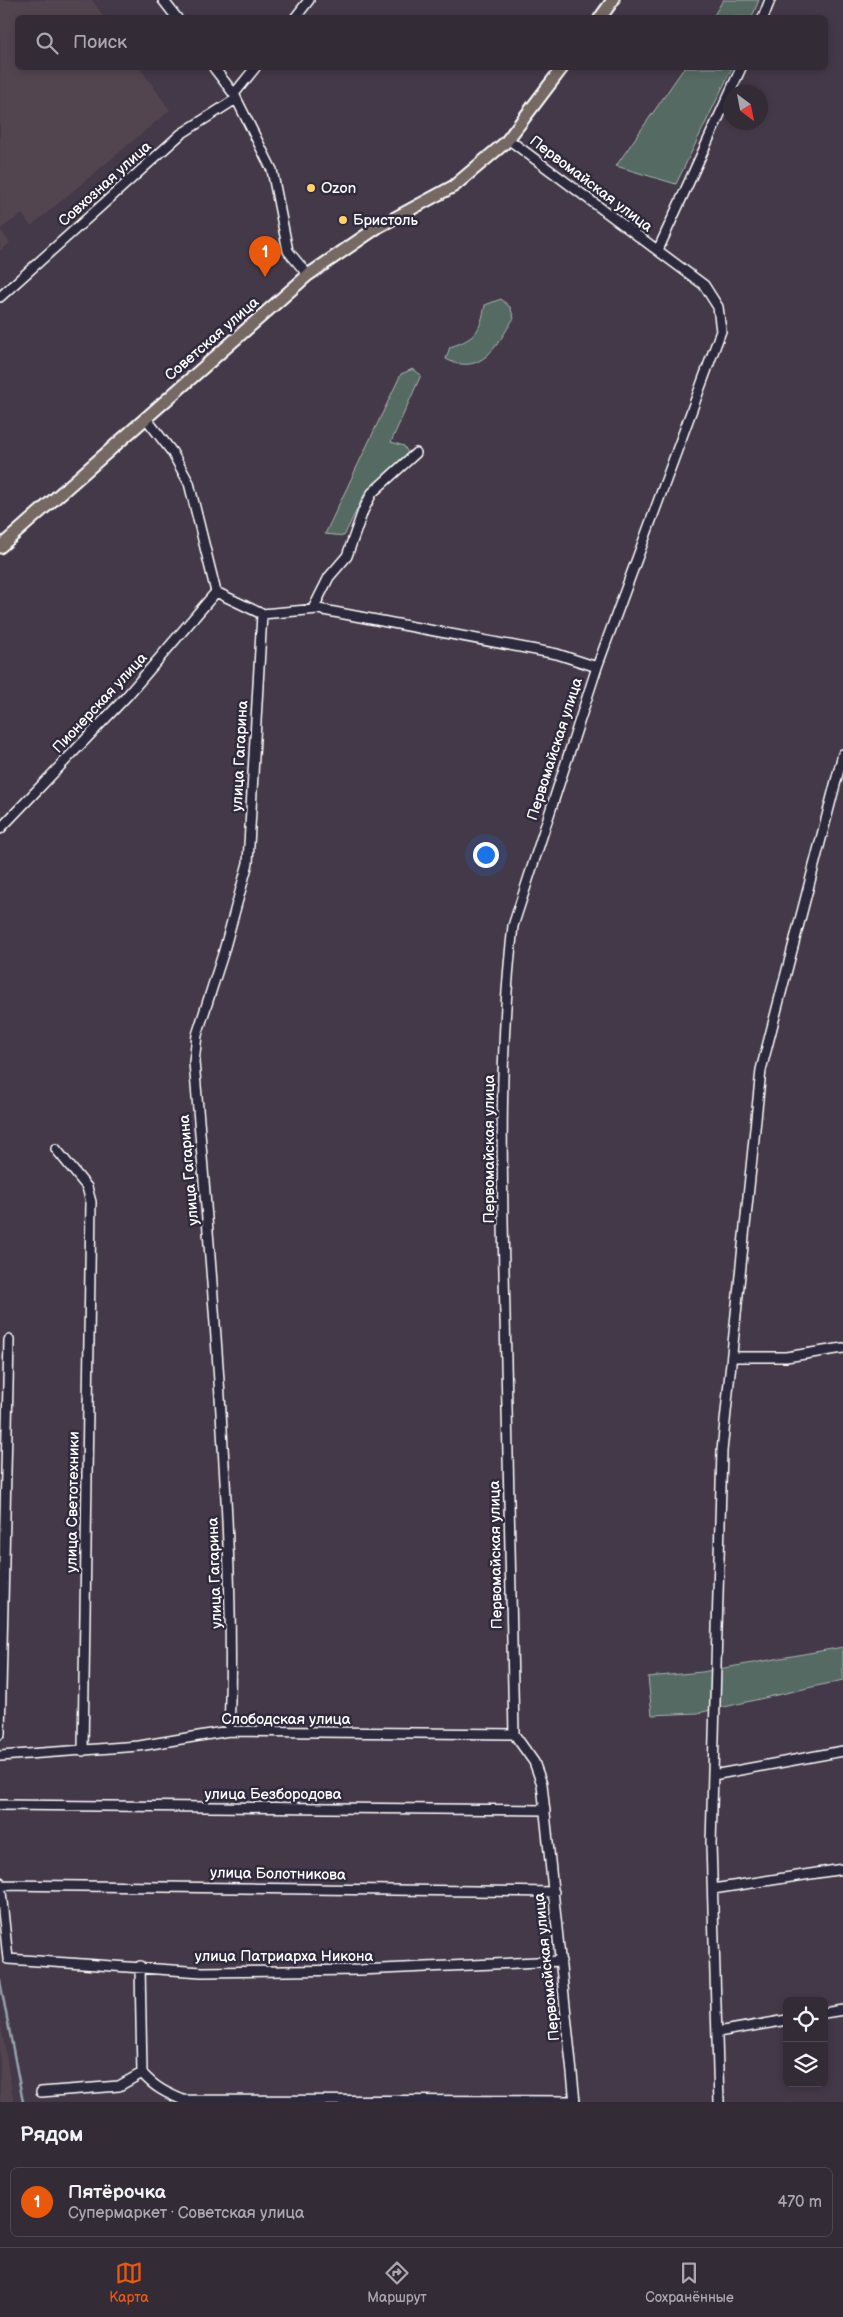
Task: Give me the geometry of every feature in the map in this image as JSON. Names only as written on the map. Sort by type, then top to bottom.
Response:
[{"type":"main road","points":[[602,15],[613,0]]},
{"type":"main road","name":"Советская улица","points":[[0,547],[144,417],[308,275],[378,227],[454,186],[508,139],[560,70]]},
{"type":"street","points":[[163,0],[175,15]]},
{"type":"street","points":[[297,15],[309,0]]},
{"type":"street","points":[[765,15],[770,0]]},
{"type":"street","points":[[216,70],[235,96],[272,170],[288,251],[308,275]]},
{"type":"street","name":"Совхозная улица","points":[[0,297],[180,134],[235,96],[254,70]]},
{"type":"street","name":"Первомайская улица","points":[[658,250],[740,70]]},
{"type":"street","name":"Первомайская улица","points":[[508,139],[704,285],[718,307],[721,331],[597,667],[513,926],[508,972],[502,1049],[502,1206],[514,1734],[534,1762],[542,1784],[575,2102]]},
{"type":"street","points":[[144,417],[172,452],[189,483],[216,592],[262,614],[313,609],[557,654],[597,667]]},
{"type":"street","points":[[313,609],[329,578],[347,556],[363,511],[372,493],[416,453]]},
{"type":"street","name":"Пионерская улица","points":[[0,829],[127,696],[216,592]]},
{"type":"street","name":"улица Гагарина","points":[[229,1731],[231,1677],[228,1528],[215,1306],[194,1062],[197,1034],[223,954],[248,863],[262,614]]},
{"type":"street","points":[[719,2102],[713,1889],[713,1775],[722,1451],[761,1070],[843,754]]},
{"type":"street","name":"улица Светотехники","points":[[56,1149],[87,1187],[91,1202],[83,1751]]},
{"type":"street","points":[[0,1734],[9,1340]]},
{"type":"street","points":[[732,1357],[786,1358],[843,1348]]},
{"type":"street","name":"Слободская улица","points":[[0,1756],[140,1746],[229,1731],[514,1734]]},
{"type":"street","points":[[713,1775],[843,1751]]},
{"type":"street","name":"улица Безбородова","points":[[0,1805],[545,1810]]},
{"type":"street","points":[[713,1889],[843,1869]]},
{"type":"street","name":"улица Болотникова","points":[[1,1884],[554,1892]]},
{"type":"street","name":"улица Патриарха Никона","points":[[1,1884],[8,1959],[140,1966],[202,1972],[359,1970],[561,1961]]},
{"type":"street","points":[[140,1966],[142,2073],[153,2086],[166,2094],[183,2100],[575,2102]]},
{"type":"street","points":[[828,2012],[843,2010]]},
{"type":"street","points":[[718,2032],[783,2021]]},
{"type":"street","points":[[41,2092],[119,2086],[142,2073]]},
{"type":"shaded area","points":[[0,0],[92,0],[103,15],[15,15],[15,70],[141,70],[170,110],[31,226],[22,214],[0,229]]},
{"type":"shaded area","points":[[0,229],[10,243],[0,251]]},
{"type":"shaded area","points":[[0,2018],[12,2092],[15,2102],[0,2102]]},
{"type":"green space","points":[[723,0],[759,0],[753,15],[714,15]]},
{"type":"green space","points":[[683,70],[731,70],[723,85],[676,184],[616,166]]},
{"type":"green space","points":[[501,299],[510,307],[514,318],[493,349],[479,361],[471,364],[457,364],[446,359],[450,347],[472,337],[476,332],[485,305]]},
{"type":"green space","points":[[413,369],[421,375],[391,442],[404,446],[408,453],[365,493],[344,536],[325,534],[401,374]]},
{"type":"green space","points":[[843,1647],[843,1680],[698,1713],[652,1715],[648,1677],[702,1672]]},
{"type":"waterway","points":[[0,1981],[23,2102]]},
{"type":"place","name":"Ozon","points":[[311,188]]},
{"type":"place","name":"Бристоль","points":[[343,220]]},
{"type":"place","name":"Пятёрочка","points":[[265,277]]}]
